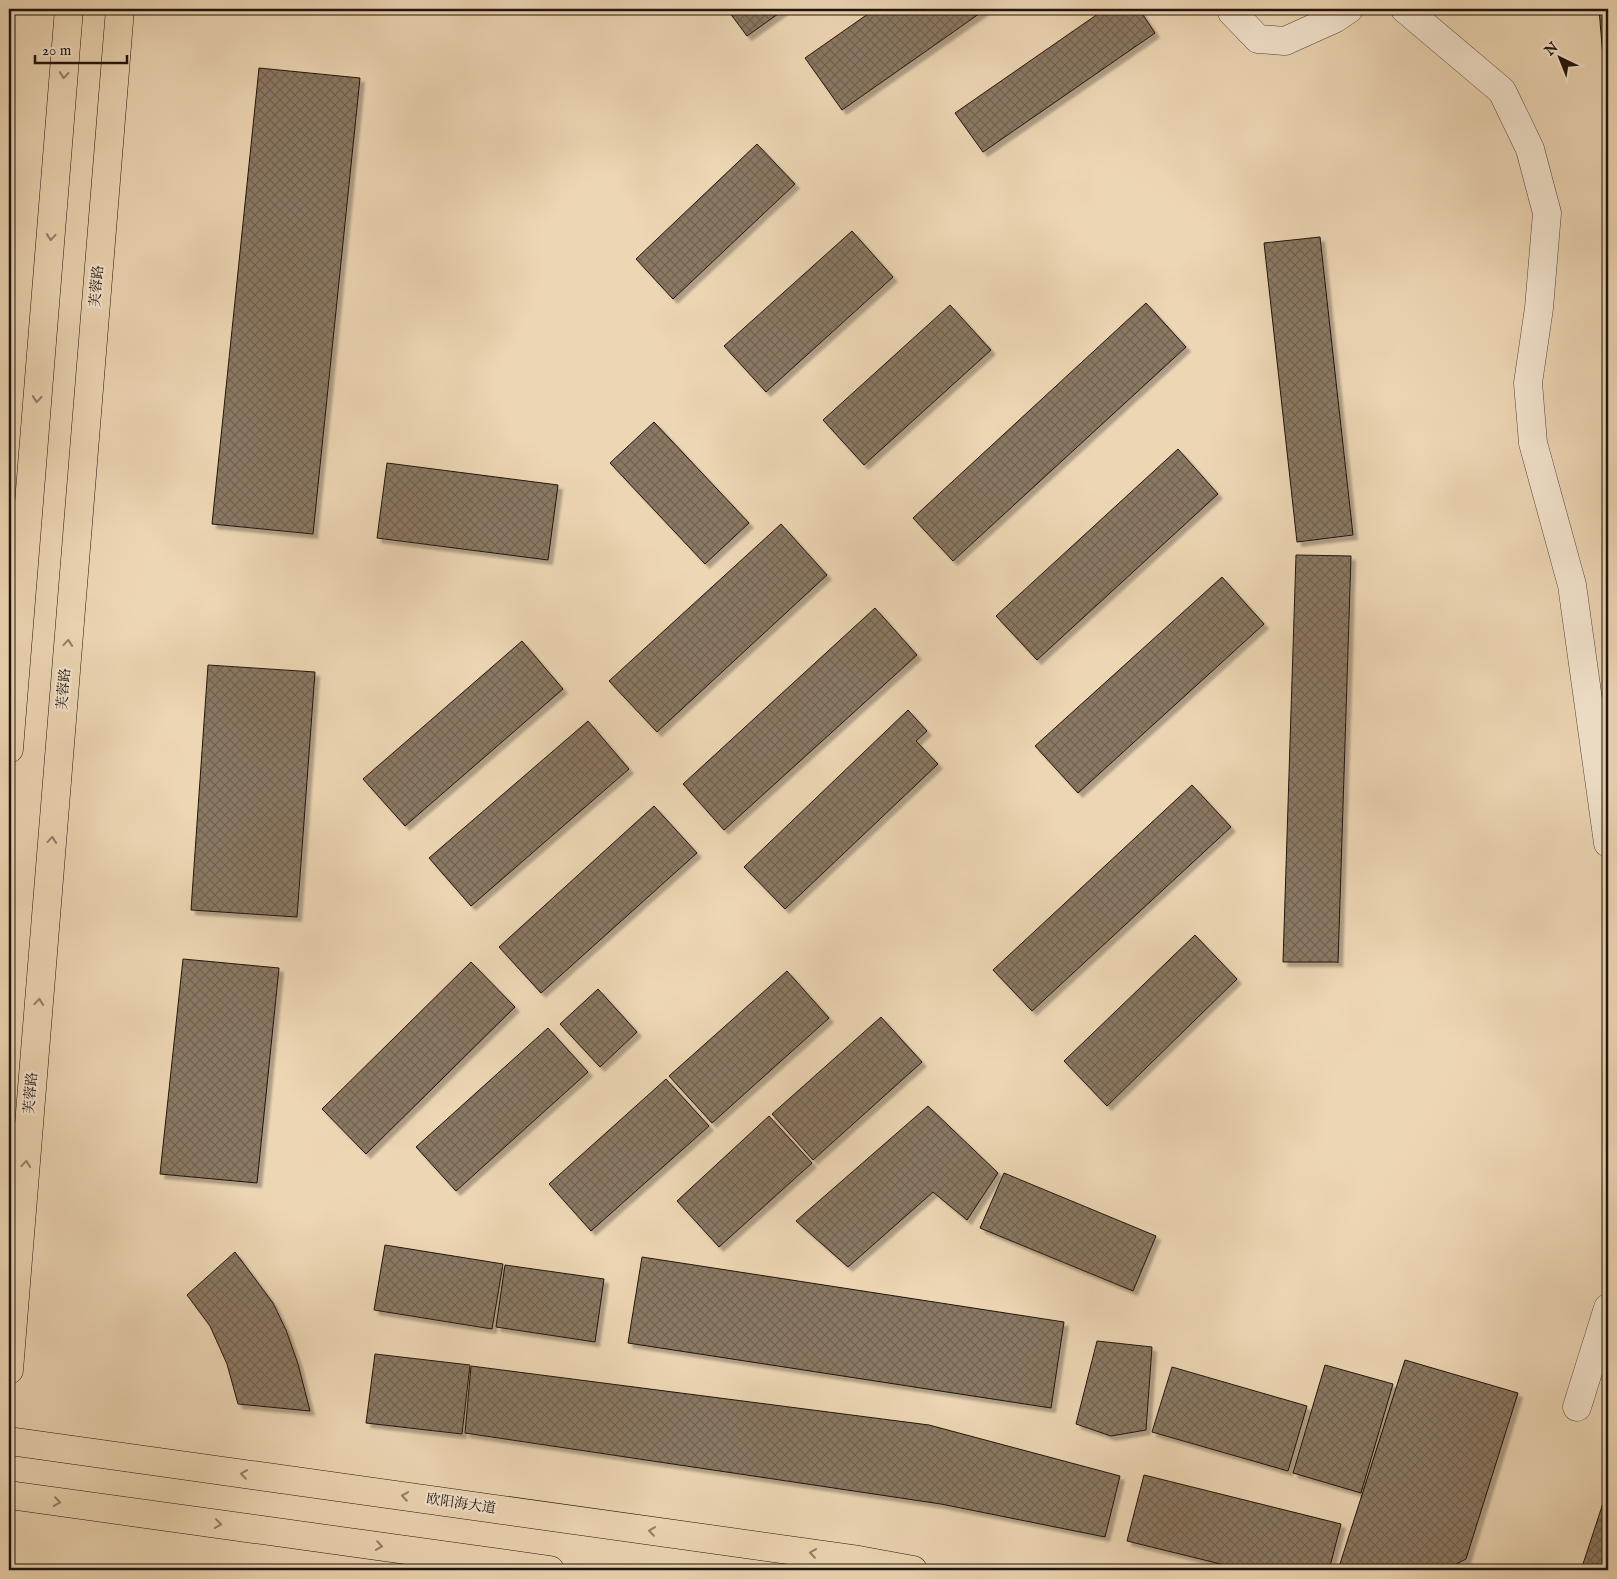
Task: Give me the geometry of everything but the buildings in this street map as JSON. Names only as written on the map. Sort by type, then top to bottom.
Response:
[{"type":"main road","points":[[9,749],[69,9]]},
{"type":"main road","name":"芙蓉路","points":[[9,1370],[120,9]]},
{"type":"main road","name":"欧阳海大道","points":[[9,1441],[853,1559],[913,1570]]},
{"type":"main road","points":[[9,1495],[550,1570]]},
{"type":"street","points":[[1232,12],[1258,39],[1285,41],[1334,19],[1349,9]]},
{"type":"street","points":[[1405,9],[1502,91],[1530,148],[1547,213],[1539,308],[1528,383],[1532,443],[1572,585],[1608,843]]},
{"type":"street","points":[[1577,1407],[1608,1308]]}]
